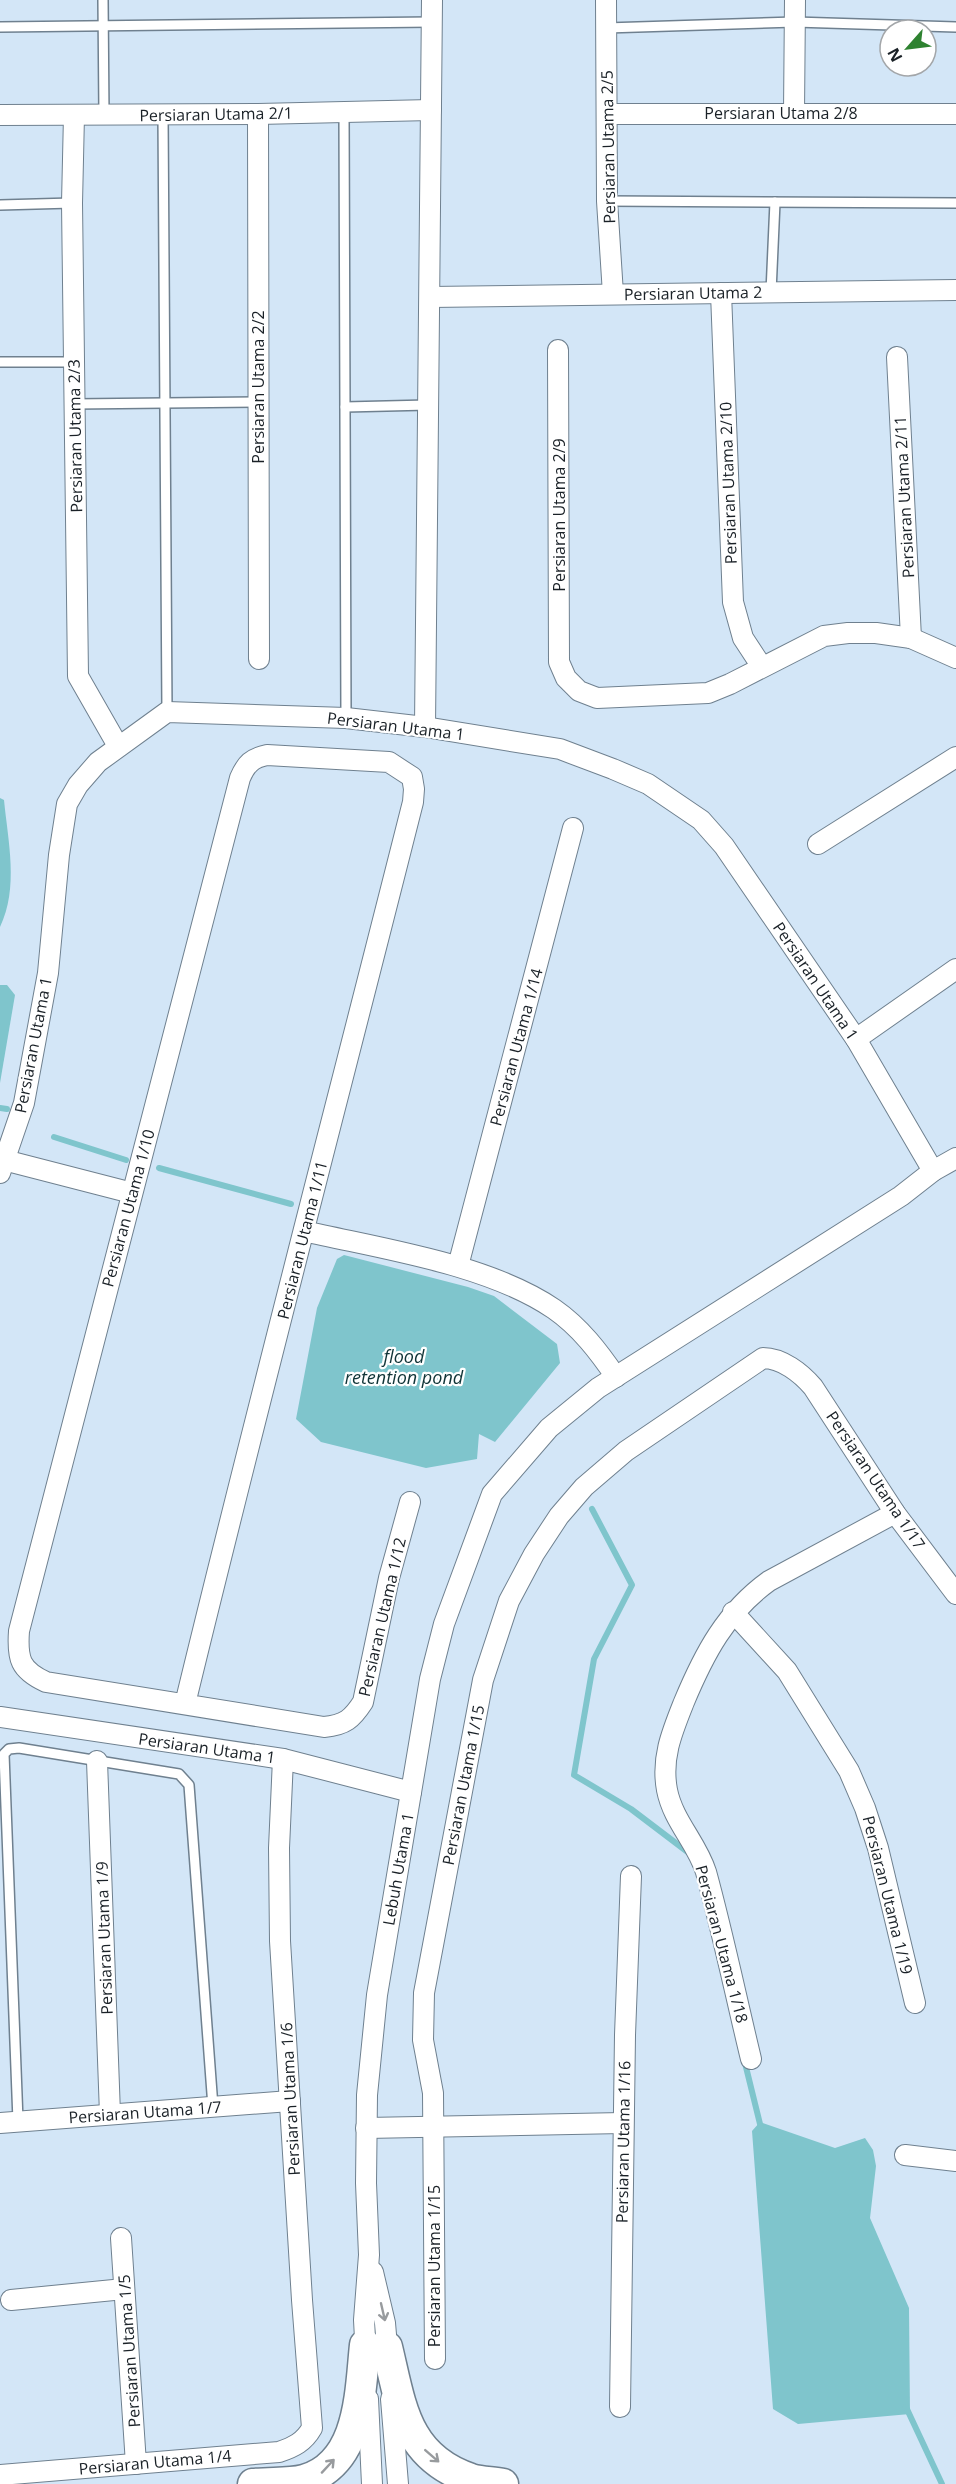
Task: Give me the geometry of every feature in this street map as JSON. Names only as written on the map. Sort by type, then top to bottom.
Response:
[{"type":"main road","points":[[253,2484],[301,2481],[319,2475],[342,2450],[353,2432],[376,2346]]},
{"type":"main road","points":[[376,2346],[405,2419],[417,2442],[433,2460],[471,2479],[503,2484]]},
{"type":"street","points":[[425,727],[432,0]]},
{"type":"street","name":"Persiaran Utama 2/5","points":[[606,0],[607,201],[613,294]]},
{"type":"street","points":[[794,113],[795,0]]},
{"type":"street","name":"Persiaran Utama 2/1","points":[[0,116],[431,110]]},
{"type":"street","name":"Persiaran Utama 2/2","points":[[258,114],[259,659]]},
{"type":"street","name":"Persiaran Utama 2/8","points":[[607,114],[956,114]]},
{"type":"street","name":"Persiaran Utama 2/3","points":[[74,115],[72,203],[78,676],[118,746]]},
{"type":"street","name":"Persiaran Utama 2","points":[[429,297],[956,290]]},
{"type":"street","name":"Persiaran Utama 2/10","points":[[721,293],[733,602],[744,638],[762,667]]},
{"type":"street","name":"Persiaran Utama 2/9","points":[[558,350],[559,662],[566,678],[579,691],[597,698],[708,693],[762,667]]},
{"type":"street","name":"Persiaran Utama 2/11","points":[[897,357],[910,638]]},
{"type":"street","points":[[762,667],[824,636],[876,633],[910,638],[956,658]]},
{"type":"street","name":"Persiaran Utama 1","points":[[2,1167],[24,1103],[48,973],[58,855],[67,804],[78,785],[98,762],[167,712],[346,718],[425,727],[560,749],[648,784],[701,820],[747,877],[855,1039],[933,1171]]},
{"type":"street","name":"Persiaran Utama 1/10","points":[[185,1704],[46,1682],[32,1675],[22,1664],[17,1652],[19,1631],[244,766],[255,757],[267,755],[389,762],[412,777]]},
{"type":"street","points":[[818,844],[956,757]]},
{"type":"street","name":"Persiaran Utama 1/11","points":[[185,1704],[244,1459],[413,802],[412,777]]},
{"type":"street","name":"Persiaran Utama 1/14","points":[[458,1266],[573,828]]},
{"type":"street","points":[[855,1039],[955,972]]},
{"type":"street","points":[[304,1231],[458,1266],[526,1293],[555,1310],[594,1345],[616,1377],[901,1196],[933,1171],[956,1158]]},
{"type":"street","points":[[2,1167],[132,1193]]},
{"type":"street","name":"Persiaran Utama 1/15","points":[[435,2360],[433,2093],[423,2040],[424,1993],[483,1680],[509,1601],[534,1554],[558,1516],[584,1487],[626,1451],[763,1359],[772,1358],[793,1369]]},
{"type":"street","name":"Persiaran Utama 1/17","points":[[793,1369],[804,1376],[813,1387],[895,1513],[956,1594]]},
{"type":"street","name":"Lebuh Utama 1","points":[[376,2346],[385,2323],[369,2255],[366,2128],[377,1995],[430,1679],[444,1624],[492,1494],[549,1428],[616,1377]]},
{"type":"street","name":"Persiaran Utama 1/12","points":[[185,1704],[324,1727],[341,1725],[356,1712],[363,1702],[389,1578],[410,1502]]},
{"type":"street","name":"Persiaran Utama 1/18","points":[[751,2059],[705,1869],[671,1807],[664,1768],[670,1735],[699,1665],[716,1635],[733,1612],[751,1594],[769,1581],[895,1513]]},
{"type":"street","name":"Persiaran Utama 1/19","points":[[733,1612],[788,1671],[849,1770],[878,1848],[915,2003]]},
{"type":"street","name":"Persiaran Utama 1","points":[[0,1717],[283,1759],[411,1792]]},
{"type":"street","name":"Persiaran Utama 1/6","points":[[283,1759],[279,1848],[280,1929],[312,2428],[307,2437]]},
{"type":"street","name":"Persiaran Utama 1/9","points":[[97,1761],[110,2115]]},
{"type":"street","name":"Persiaran Utama 1/16","points":[[620,2407],[623,2123],[631,1876]]},
{"type":"street","name":"Persiaran Utama 1/7","points":[[9,2122],[290,2102]]},
{"type":"street","points":[[366,2128],[623,2123]]},
{"type":"street","points":[[905,2155],[956,2161]]},
{"type":"street","name":"Persiaran Utama 1/5","points":[[121,2238],[136,2464]]},
{"type":"street","points":[[11,2300],[124,2289]]},
{"type":"street","points":[[372,2484],[376,2346]]},
{"type":"street","points":[[376,2346],[398,2484]]},
{"type":"street","name":"Persiaran Utama 1/4","points":[[0,2475],[279,2452],[295,2446],[307,2437]]},
{"type":"lane","points":[[103,0],[105,115]]},
{"type":"lane","points":[[0,27],[432,22]]},
{"type":"lane","points":[[606,28],[795,22],[956,27]]},
{"type":"lane","points":[[344,111],[346,718]]},
{"type":"lane","points":[[163,115],[167,712]]},
{"type":"lane","points":[[607,201],[956,202]]},
{"type":"lane","points":[[771,292],[775,202]]},
{"type":"lane","points":[[0,205],[72,203]]},
{"type":"lane","points":[[0,362],[74,362]]},
{"type":"lane","points":[[74,404],[258,402]]},
{"type":"lane","points":[[345,407],[428,405]]},
{"type":"lane","points":[[9,2122],[4,1754],[9,1749],[19,1748],[179,1774],[189,1785],[213,2107]]},
{"type":"water","points":[[0,798],[4,800],[11,880],[6,912],[0,927]]},
{"type":"water","points":[[0,985],[7,985],[15,995],[0,1083]]},
{"type":"water","name":"flood retention pond","points":[[344,1255],[468,1287],[494,1296],[557,1344],[560,1363],[495,1442],[479,1434],[477,1459],[426,1468],[321,1442],[296,1419],[317,1308],[337,1259]]},
{"type":"water","points":[[760,2122],[835,2148],[865,2138],[873,2150],[876,2166],[870,2218],[909,2308],[910,2414],[798,2424],[773,2409],[752,2131]]},
{"type":"waterway","points":[[0,1108],[7,1109]]},
{"type":"waterway","points":[[54,1137],[126,1160]]},
{"type":"waterway","points":[[159,1168],[291,1204]]},
{"type":"waterway","points":[[592,1509],[632,1585],[594,1659],[574,1775],[631,1809],[689,1853]]},
{"type":"waterway","points":[[744,2059],[761,2128]]},
{"type":"waterway","points":[[906,2407],[942,2484]]}]
